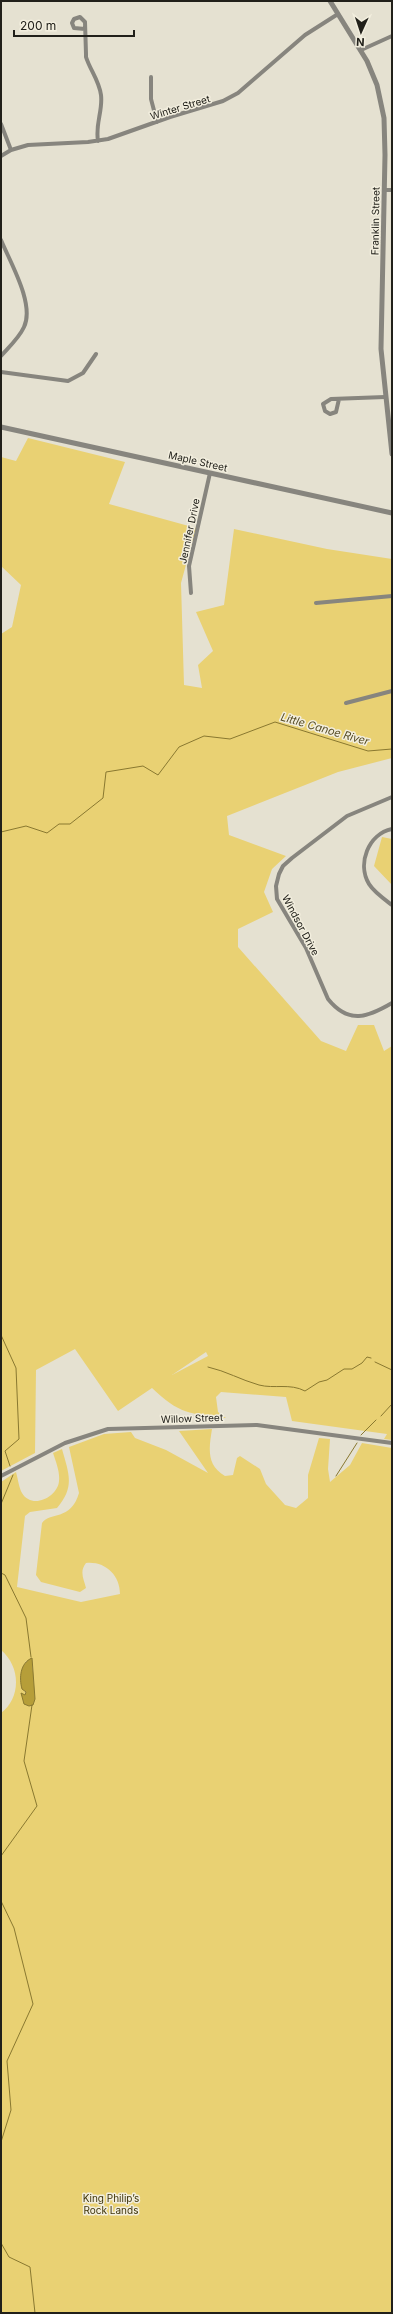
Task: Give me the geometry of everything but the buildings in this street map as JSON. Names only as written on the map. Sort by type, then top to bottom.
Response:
[{"type":"street","name":"Franklin Street","points":[[330,1],[361,50],[377,85],[384,118],[381,349],[385,397],[390,415],[392,454]]},
{"type":"street","name":"Winter Street","points":[[1,156],[11,150],[33,144],[98,141],[125,134],[156,122],[231,98],[305,35],[338,14]]},
{"type":"street","points":[[85,29],[86,57],[99,85],[101,95],[96,128],[98,141]]},
{"type":"street","points":[[361,50],[392,36]]},
{"type":"street","points":[[151,77],[151,99],[156,122]]},
{"type":"street","points":[[1,124],[11,150]]},
{"type":"street","points":[[384,190],[392,190]]},
{"type":"street","points":[[1,240],[25,298],[28,310],[26,323],[22,332],[1,356]]},
{"type":"street","points":[[1,372],[68,380],[83,373],[96,354]]},
{"type":"street","points":[[339,398],[336,412],[332,414],[326,412],[323,407],[325,401],[339,398],[385,397]]},
{"type":"street","name":"Maple Street","points":[[1,427],[392,513]]},
{"type":"street","name":"Jennifer Drive","points":[[191,593],[189,566],[210,473]]},
{"type":"street","points":[[316,603],[392,596]]},
{"type":"street","points":[[346,703],[392,691]]},
{"type":"street","name":"Windsor Drive","points":[[392,797],[347,816],[292,858],[280,871],[276,891],[279,903],[302,940],[328,999],[335,1006],[354,1016],[362,1017],[392,1003]]},
{"type":"street","points":[[392,829],[383,832],[372,842],[366,852],[363,869],[372,887],[392,905]]},
{"type":"street","name":"Willow Street","points":[[1,1476],[65,1443],[108,1429],[257,1425],[392,1443]]},
{"type":"green space","points":[[28,438],[125,462],[109,504],[196,528],[181,583],[184,685],[202,688],[198,665],[213,651],[196,612],[224,605],[234,529],[327,549],[392,559],[392,758],[338,772],[227,816],[229,835],[286,856],[272,869],[264,892],[273,912],[238,929],[238,947],[321,1041],[346,1051],[358,1025],[374,1025],[384,1051],[392,1046],[392,1440],[384,1439],[387,1434],[292,1421],[286,1397],[221,1392],[216,1397],[218,1412],[226,1418],[194,1414],[178,1408],[161,1397],[152,1388],[118,1411],[75,1349],[36,1370],[35,1453],[1,1471],[1,634],[12,627],[21,585],[1,566],[1,457],[16,461]],"holes":[[[206,1352],[208,1356],[172,1375]]]},
{"type":"green space","points":[[382,837],[392,839],[392,885],[374,866]]},
{"type":"green space","name":"King Philip’s Rock Lands","points":[[212,1429],[210,1456],[219,1472],[225,1476],[233,1475],[237,1458],[240,1456],[260,1469],[266,1484],[285,1505],[296,1508],[308,1498],[308,1475],[319,1438],[330,1439],[328,1469],[330,1482],[350,1465],[362,1443],[392,1448],[392,2313],[1,2313],[1,1713],[8,1707],[12,1699],[16,1682],[12,1665],[8,1657],[1,1650],[1,1482],[16,1472],[19,1486],[26,1498],[32,1501],[44,1499],[58,1487],[58,1467],[53,1453],[62,1449],[67,1466],[69,1480],[68,1487],[63,1500],[57,1508],[30,1512],[25,1516],[17,1587],[81,1602],[120,1594],[114,1575],[99,1564],[86,1563],[82,1572],[86,1588],[80,1592],[41,1582],[36,1575],[42,1523],[45,1520],[66,1512],[71,1508],[79,1493],[69,1447],[104,1434],[131,1432],[135,1438],[166,1450],[208,1473],[179,1431]],"holes":[[[26,1661],[33,1666],[33,1684],[24,1702],[23,1695],[26,1695],[20,1679]]]},
{"type":"shaded area","points":[[32,1658],[35,1699],[33,1705],[29,1706],[24,1704],[21,1693],[25,1695],[26,1692],[22,1689],[21,1671],[25,1663]]},
{"type":"waterway","name":"Little Canoe River","points":[[1,832],[26,826],[47,833],[59,824],[70,824],[103,798],[106,772],[143,766],[158,775],[179,747],[204,736],[230,739],[275,722],[368,751],[392,749]]},
{"type":"waterway","points":[[1,1335],[16,1368],[19,1439],[5,1451],[10,1466]]},
{"type":"waterway","points":[[208,1367],[259,1385],[294,1387],[305,1391],[319,1382],[327,1380],[344,1369],[352,1369],[362,1363],[367,1357],[371,1358]]},
{"type":"waterway","points":[[375,1362],[392,1370]]},
{"type":"waterway","points":[[381,1416],[392,1404]]},
{"type":"waterway","points":[[361,1435],[376,1420]]},
{"type":"waterway","points":[[336,1476],[357,1443]]},
{"type":"waterway","points":[[1,1504],[13,1475]]},
{"type":"waterway","points":[[1,1573],[5,1575],[26,1618],[31,1657]]},
{"type":"waterway","points":[[1,1856],[37,1806],[24,1761],[32,1705]]},
{"type":"waterway","points":[[1,1901],[14,1928],[33,2004],[7,2061],[11,2110],[1,2142]]},
{"type":"waterway","points":[[1,2243],[9,2257],[30,2267],[35,2313]]}]
